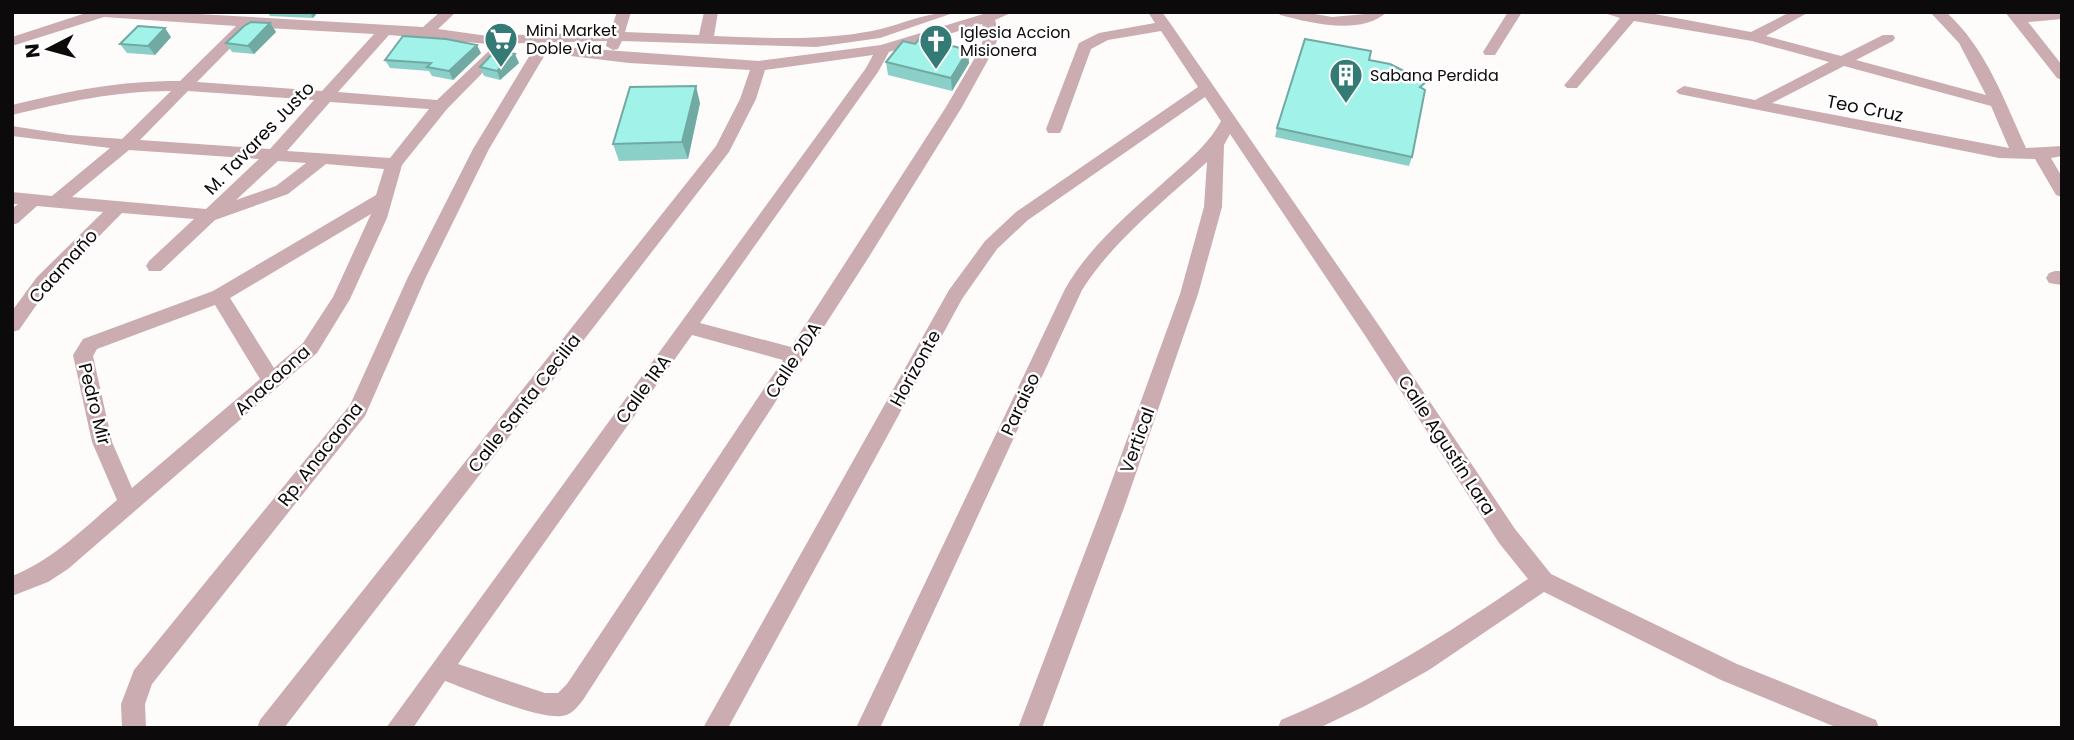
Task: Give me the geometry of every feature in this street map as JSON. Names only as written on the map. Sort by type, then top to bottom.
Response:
[{"type":"street","points":[[426,32],[449,12]]},
{"type":"street","points":[[608,56],[618,36],[624,12]]},
{"type":"street","points":[[706,40],[711,12]]},
{"type":"street","points":[[496,41],[618,36],[816,43],[875,35],[949,12]]},
{"type":"street","points":[[1285,12],[1340,23],[1354,22],[1380,12]]},
{"type":"street","points":[[1490,52],[1515,12]]},
{"type":"street","points":[[1608,12],[1636,14],[1753,37],[1995,102]]},
{"type":"street","points":[[1753,37],[1802,12]]},
{"type":"street","points":[[1937,12],[1954,25],[1973,53],[2020,154]]},
{"type":"street","points":[[12,42],[52,27],[103,13],[426,32],[608,56],[759,66],[883,49],[997,15]]},
{"type":"street","points":[[1572,85],[1636,14]]},
{"type":"street","name":"Calle 2DA","points":[[441,668],[545,705],[562,705],[575,692],[868,245],[967,84],[987,48],[997,15]]},
{"type":"street","points":[[2015,15],[2062,15]]},
{"type":"street","points":[[2015,15],[2062,75]]},
{"type":"street","points":[[54,203],[127,143],[186,86],[239,19]]},
{"type":"street","points":[[1054,129],[1084,46],[1104,36],[1160,19]]},
{"type":"street","name":"Calle Agustín Lara","points":[[1160,19],[1507,537],[1543,580],[1832,722],[1867,728]]},
{"type":"street","name":"M. Tavares Justo","points":[[155,266],[275,154],[385,30]]},
{"type":"street","points":[[1755,106],[1888,38]]},
{"type":"street","name":"Anacaona","points":[[12,586],[40,575],[60,562],[310,348],[341,299],[383,199],[394,164],[496,41]]},
{"type":"street","name":"Rp. Anacaona","points":[[134,728],[132,704],[142,678],[358,410],[417,277],[481,149],[541,48]]},
{"type":"street","name":"Calle 1RA","points":[[398,728],[873,69],[883,49]]},
{"type":"street","points":[[2045,55],[2062,55]]},
{"type":"street","name":"Calle Santa Cecilia","points":[[268,728],[723,148],[748,99],[759,66]]},
{"type":"street","points":[[12,110],[110,88],[186,86],[441,105]]},
{"type":"street","name":"Horizonte","points":[[715,728],[956,295],[991,245],[1022,216],[1207,88]]},
{"type":"street","name":"Teo Cruz","points":[[1684,91],[1999,153],[2053,152]]},
{"type":"street","name":"Paraiso","points":[[868,728],[1074,289],[1087,268],[1149,205],[1216,145],[1229,121]]},
{"type":"street","points":[[12,131],[68,140],[394,164]]},
{"type":"street","name":"Vertical","points":[[1030,728],[1189,294],[1213,208],[1216,145]]},
{"type":"street","points":[[2053,152],[2062,191]]},
{"type":"street","points":[[12,198],[212,215],[282,190],[322,159]]},
{"type":"street","points":[[272,382],[219,296],[383,199]]},
{"type":"street","points":[[12,219],[32,201]]},
{"type":"street","name":"Caamaño","points":[[12,325],[43,282],[117,208]]},
{"type":"street","name":"Pedro Mir","points":[[129,504],[98,427],[84,349],[90,344],[219,296]]},
{"type":"street","points":[[688,327],[796,356]]},
{"type":"street","points":[[1290,728],[1335,711],[1455,641],[1543,580]]},
{"type":"building","points":[[251,22],[270,23],[248,46],[226,43],[244,26]]},
{"type":"building","points":[[138,26],[165,28],[148,46],[120,44]]},
{"type":"building","points":[[403,36],[446,39],[477,45],[449,71],[427,67],[431,63],[385,60]]},
{"type":"building","points":[[920,38],[968,50],[951,78],[886,62],[903,41],[915,44]]},
{"type":"building","name":"Sabana Perdida","points":[[1305,39],[1371,51],[1369,60],[1390,64],[1426,82],[1420,87],[1425,90],[1412,157],[1277,128]]},
{"type":"building","points":[[497,49],[515,54],[497,71],[480,67]]},
{"type":"building","points":[[696,86],[682,142],[613,144],[630,87]]},
{"type":"place","name":"Mini Market Doble Via","points":[[501,69]]},
{"type":"place","name":"Iglesia Accion Misionera","points":[[936,71]]},
{"type":"place","name":"Sabana Perdida","points":[[1346,105]]}]
